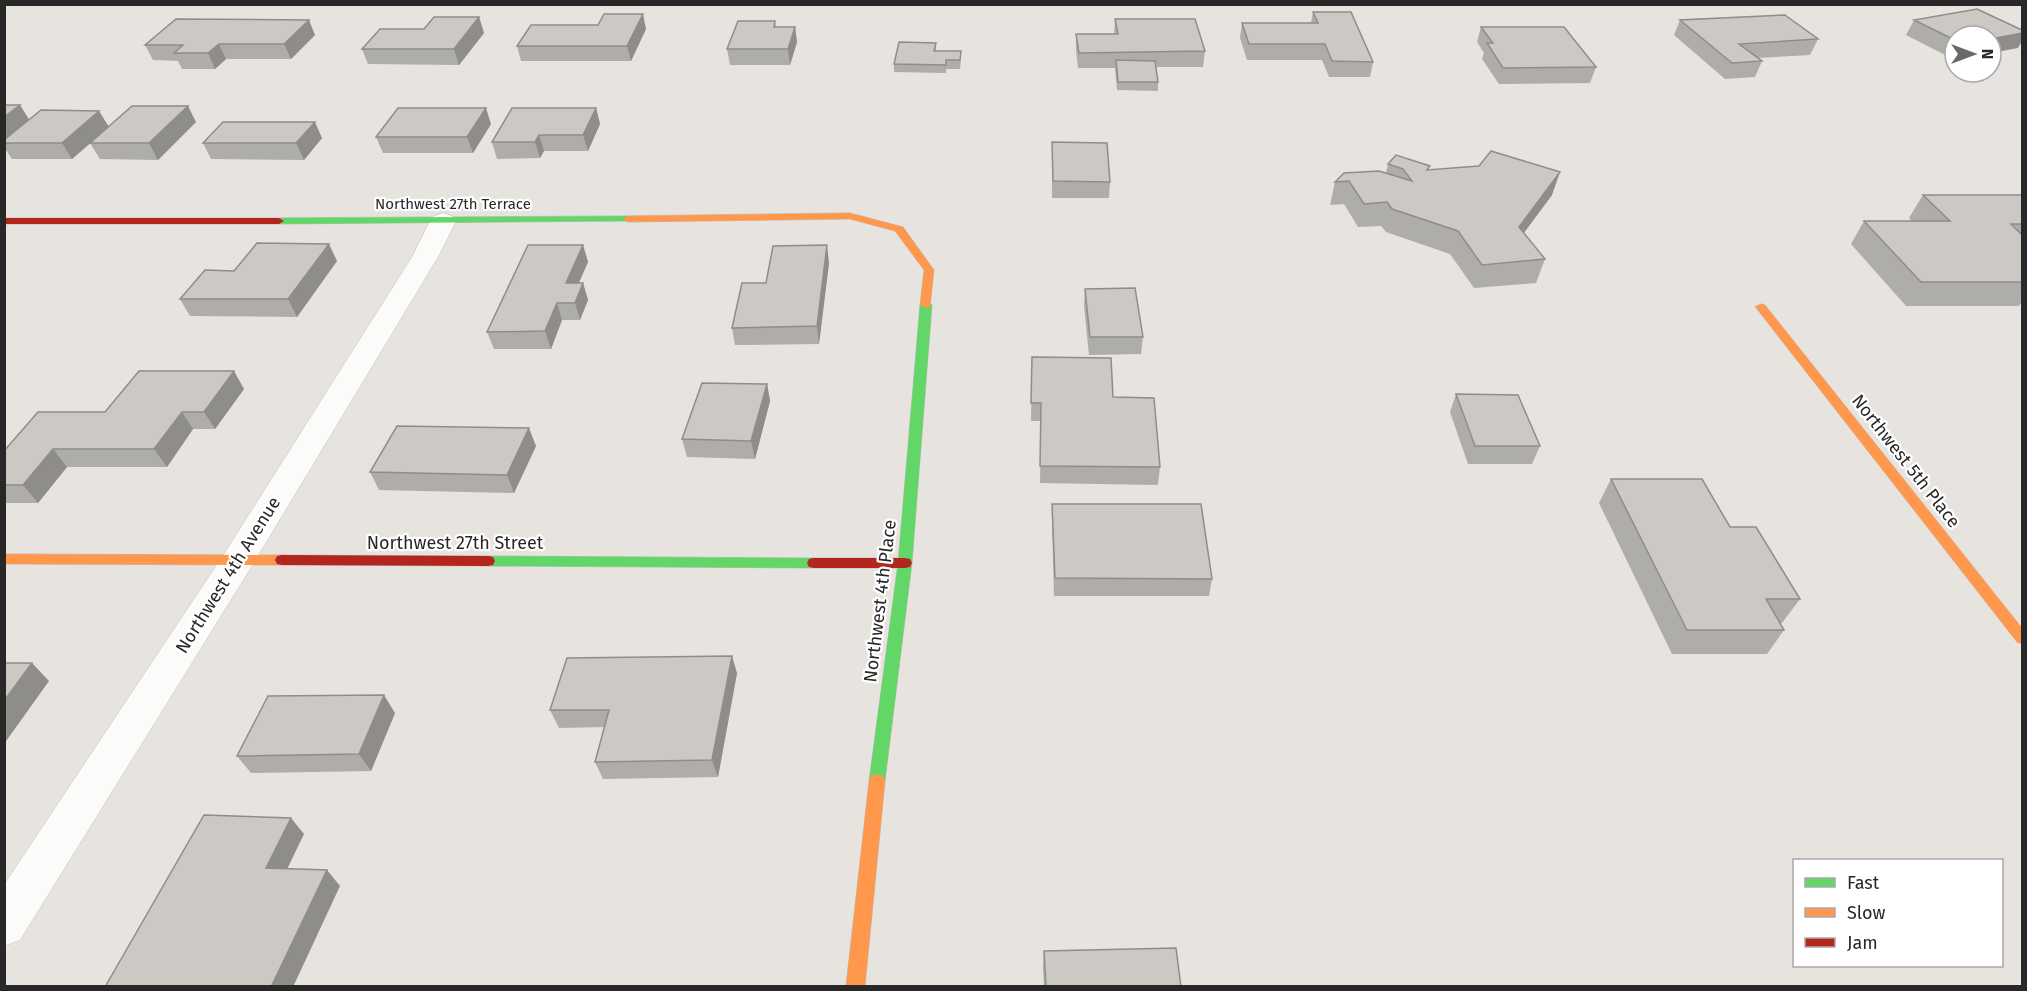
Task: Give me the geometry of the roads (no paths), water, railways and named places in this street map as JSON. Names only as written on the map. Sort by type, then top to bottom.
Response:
[{"type":"street","name":"Northwest 27th Terrace","points":[[4,221],[443,221],[850,216],[899,229]]},
{"type":"street","name":"Northwest 4th Avenue","points":[[4,925],[238,560],[425,257],[443,221]]},
{"type":"street","name":"Northwest 4th Place","points":[[855,987],[879,760],[905,563],[929,270],[899,229]]},
{"type":"street","name":"Northwest 5th Place","points":[[1761,307],[2022,638]]},
{"type":"street","name":"Northwest 27th Street","points":[[4,559],[905,563]]}]
